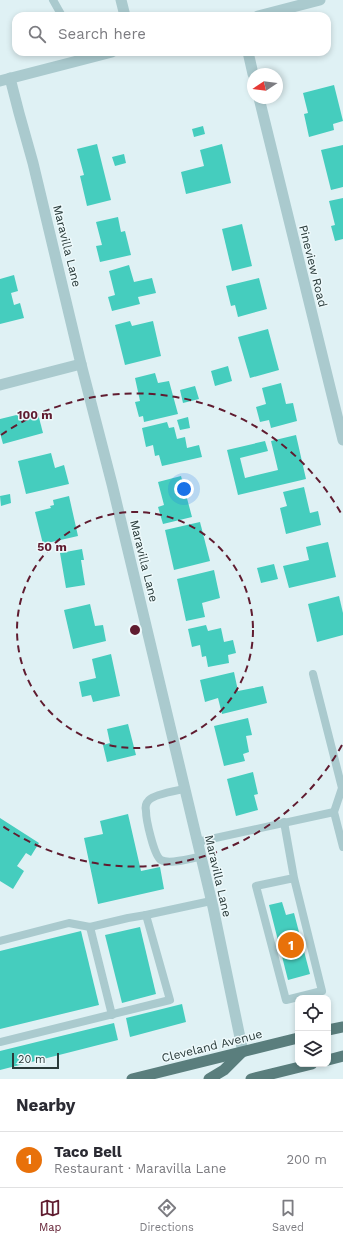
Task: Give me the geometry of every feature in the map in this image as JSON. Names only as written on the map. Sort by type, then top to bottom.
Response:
[{"type":"main road","points":[[331,1029],[343,1027]]},
{"type":"main road","name":"Cleveland Avenue","points":[[132,1079],[295,1039]]},
{"type":"main road","points":[[209,1079],[224,1070],[243,1052]]},
{"type":"main road","points":[[331,1059],[343,1056]]},
{"type":"main road","points":[[251,1079],[300,1067]]},
{"type":"street","points":[[121,0],[124,12]]},
{"type":"street","points":[[274,12],[320,0]]},
{"type":"street","points":[[5,79],[83,56]]},
{"type":"street","points":[[249,56],[252,68]]},
{"type":"street","name":"Maravilla Lane","points":[[5,79],[19,113],[33,163],[211,901],[243,1052]]},
{"type":"street","name":"Pineview Road","points":[[260,104],[343,440]]},
{"type":"street","points":[[0,385],[81,364]]},
{"type":"lane","points":[[53,0],[60,12]]},
{"type":"lane","points":[[313,674],[342,788],[334,812],[343,846]]},
{"type":"lane","points":[[184,789],[150,798],[146,804],[146,812],[154,848],[158,857],[162,861],[169,863],[200,857]]},
{"type":"lane","points":[[197,842],[334,812]]},
{"type":"lane","points":[[284,822],[294,878],[322,991],[310,995]]},
{"type":"lane","points":[[294,878],[256,886],[286,1000],[295,998]]},
{"type":"lane","points":[[0,941],[69,923],[90,927],[211,901]]},
{"type":"lane","points":[[0,1042],[170,1000],[146,915]]},
{"type":"lane","points":[[90,927],[112,1015]]},
{"type":"building","points":[[334,85],[343,121],[333,124],[334,130],[309,137],[304,114],[308,113],[303,93]]},
{"type":"building","points":[[203,126],[205,134],[194,137],[192,129]]},
{"type":"building","points":[[97,144],[111,200],[87,206],[80,176],[84,175],[77,149]]},
{"type":"building","points":[[222,144],[231,183],[186,194],[181,172],[204,166],[200,150]]},
{"type":"building","points":[[343,145],[343,187],[331,190],[321,150]]},
{"type":"building","points":[[124,154],[126,163],[115,166],[112,157]]},
{"type":"building","points":[[343,198],[343,239],[335,241],[331,226],[335,225],[329,201]]},
{"type":"building","points":[[118,217],[121,232],[125,231],[131,255],[100,262],[96,246],[102,245],[96,222]]},
{"type":"building","points":[[242,224],[252,266],[232,271],[222,229]]},
{"type":"building","points":[[129,265],[134,282],[152,278],[156,293],[138,297],[140,304],[112,311],[108,297],[115,295],[109,271]]},
{"type":"building","points":[[14,275],[18,291],[11,293],[14,305],[20,303],[24,318],[0,324],[0,279]]},
{"type":"building","points":[[259,278],[267,309],[238,317],[235,305],[231,306],[226,286]]},
{"type":"building","points":[[130,321],[132,326],[153,321],[161,356],[125,365],[115,325]]},
{"type":"building","points":[[268,329],[279,370],[250,378],[238,337]]},
{"type":"building","points":[[228,366],[232,381],[215,386],[211,371]]},
{"type":"building","points":[[155,373],[158,383],[169,381],[178,414],[144,422],[143,416],[139,417],[135,402],[140,401],[135,378]]},
{"type":"building","points":[[281,383],[286,404],[293,403],[297,421],[271,428],[269,420],[260,422],[256,407],[266,404],[262,388]]},
{"type":"building","points":[[195,386],[199,399],[183,403],[180,390]]},
{"type":"building","points":[[37,410],[43,433],[3,444],[0,433],[0,419]]},
{"type":"building","points":[[188,417],[190,428],[180,430],[177,420]]},
{"type":"building","points":[[167,422],[169,428],[174,427],[177,439],[185,437],[187,448],[199,445],[202,457],[162,466],[159,455],[155,456],[153,445],[146,447],[142,428]]},
{"type":"building","points":[[296,435],[306,479],[238,495],[227,450],[265,441],[268,451],[240,458],[245,478],[278,470],[271,441]]},
{"type":"building","points":[[51,453],[55,468],[64,465],[69,484],[26,494],[18,461]]},
{"type":"building","points":[[181,476],[192,517],[163,524],[158,507],[164,505],[158,482]]},
{"type":"building","points":[[304,487],[310,513],[318,511],[321,525],[286,534],[280,508],[287,506],[283,492]]},
{"type":"building","points":[[10,494],[11,503],[1,506],[0,496]]},
{"type":"building","points":[[69,496],[78,536],[43,544],[35,512],[51,508],[50,506],[54,505],[53,500]]},
{"type":"building","points":[[200,522],[210,561],[174,570],[165,530]]},
{"type":"building","points":[[328,542],[336,577],[289,588],[283,566],[309,560],[306,547]]},
{"type":"building","points":[[82,549],[84,560],[81,560],[85,585],[66,588],[60,553]]},
{"type":"building","points":[[274,564],[278,579],[261,583],[257,568]]},
{"type":"building","points":[[214,570],[220,598],[202,603],[205,617],[186,621],[177,579]]},
{"type":"building","points":[[339,596],[343,613],[343,635],[317,642],[308,604]]},
{"type":"building","points":[[90,604],[95,626],[103,625],[106,641],[73,649],[64,610]]},
{"type":"building","points":[[206,625],[208,631],[221,628],[224,642],[233,640],[236,653],[228,655],[229,663],[208,667],[206,656],[202,657],[200,645],[192,647],[188,629]]},
{"type":"building","points":[[111,654],[120,696],[93,702],[91,695],[82,697],[79,682],[96,678],[92,659]]},
{"type":"building","points":[[234,672],[238,691],[263,686],[267,703],[222,714],[218,698],[205,702],[200,680]]},
{"type":"building","points":[[248,718],[252,735],[246,736],[249,752],[243,754],[245,761],[224,766],[214,726]]},
{"type":"building","points":[[128,724],[136,755],[107,762],[103,745],[110,743],[107,729]]},
{"type":"building","points":[[253,772],[258,794],[254,795],[258,810],[236,816],[227,779]]},
{"type":"building","points":[[128,814],[141,871],[160,867],[164,889],[98,904],[84,838],[103,834],[100,821]]},
{"type":"building","points":[[0,818],[39,843],[31,856],[26,853],[17,866],[24,871],[13,889],[0,881]]},
{"type":"building","points":[[282,902],[286,915],[294,913],[310,974],[288,980],[269,905]]},
{"type":"building","points":[[140,927],[156,994],[122,1003],[105,935]]},
{"type":"building","points":[[81,931],[99,1005],[0,1029],[0,951]]},
{"type":"building","points":[[182,1004],[186,1022],[130,1037],[126,1018]]},
{"type":"building","points":[[114,1023],[118,1040],[0,1070],[0,1051]]},
{"type":"place","name":"Taco Bell","points":[[291,945]]}]
